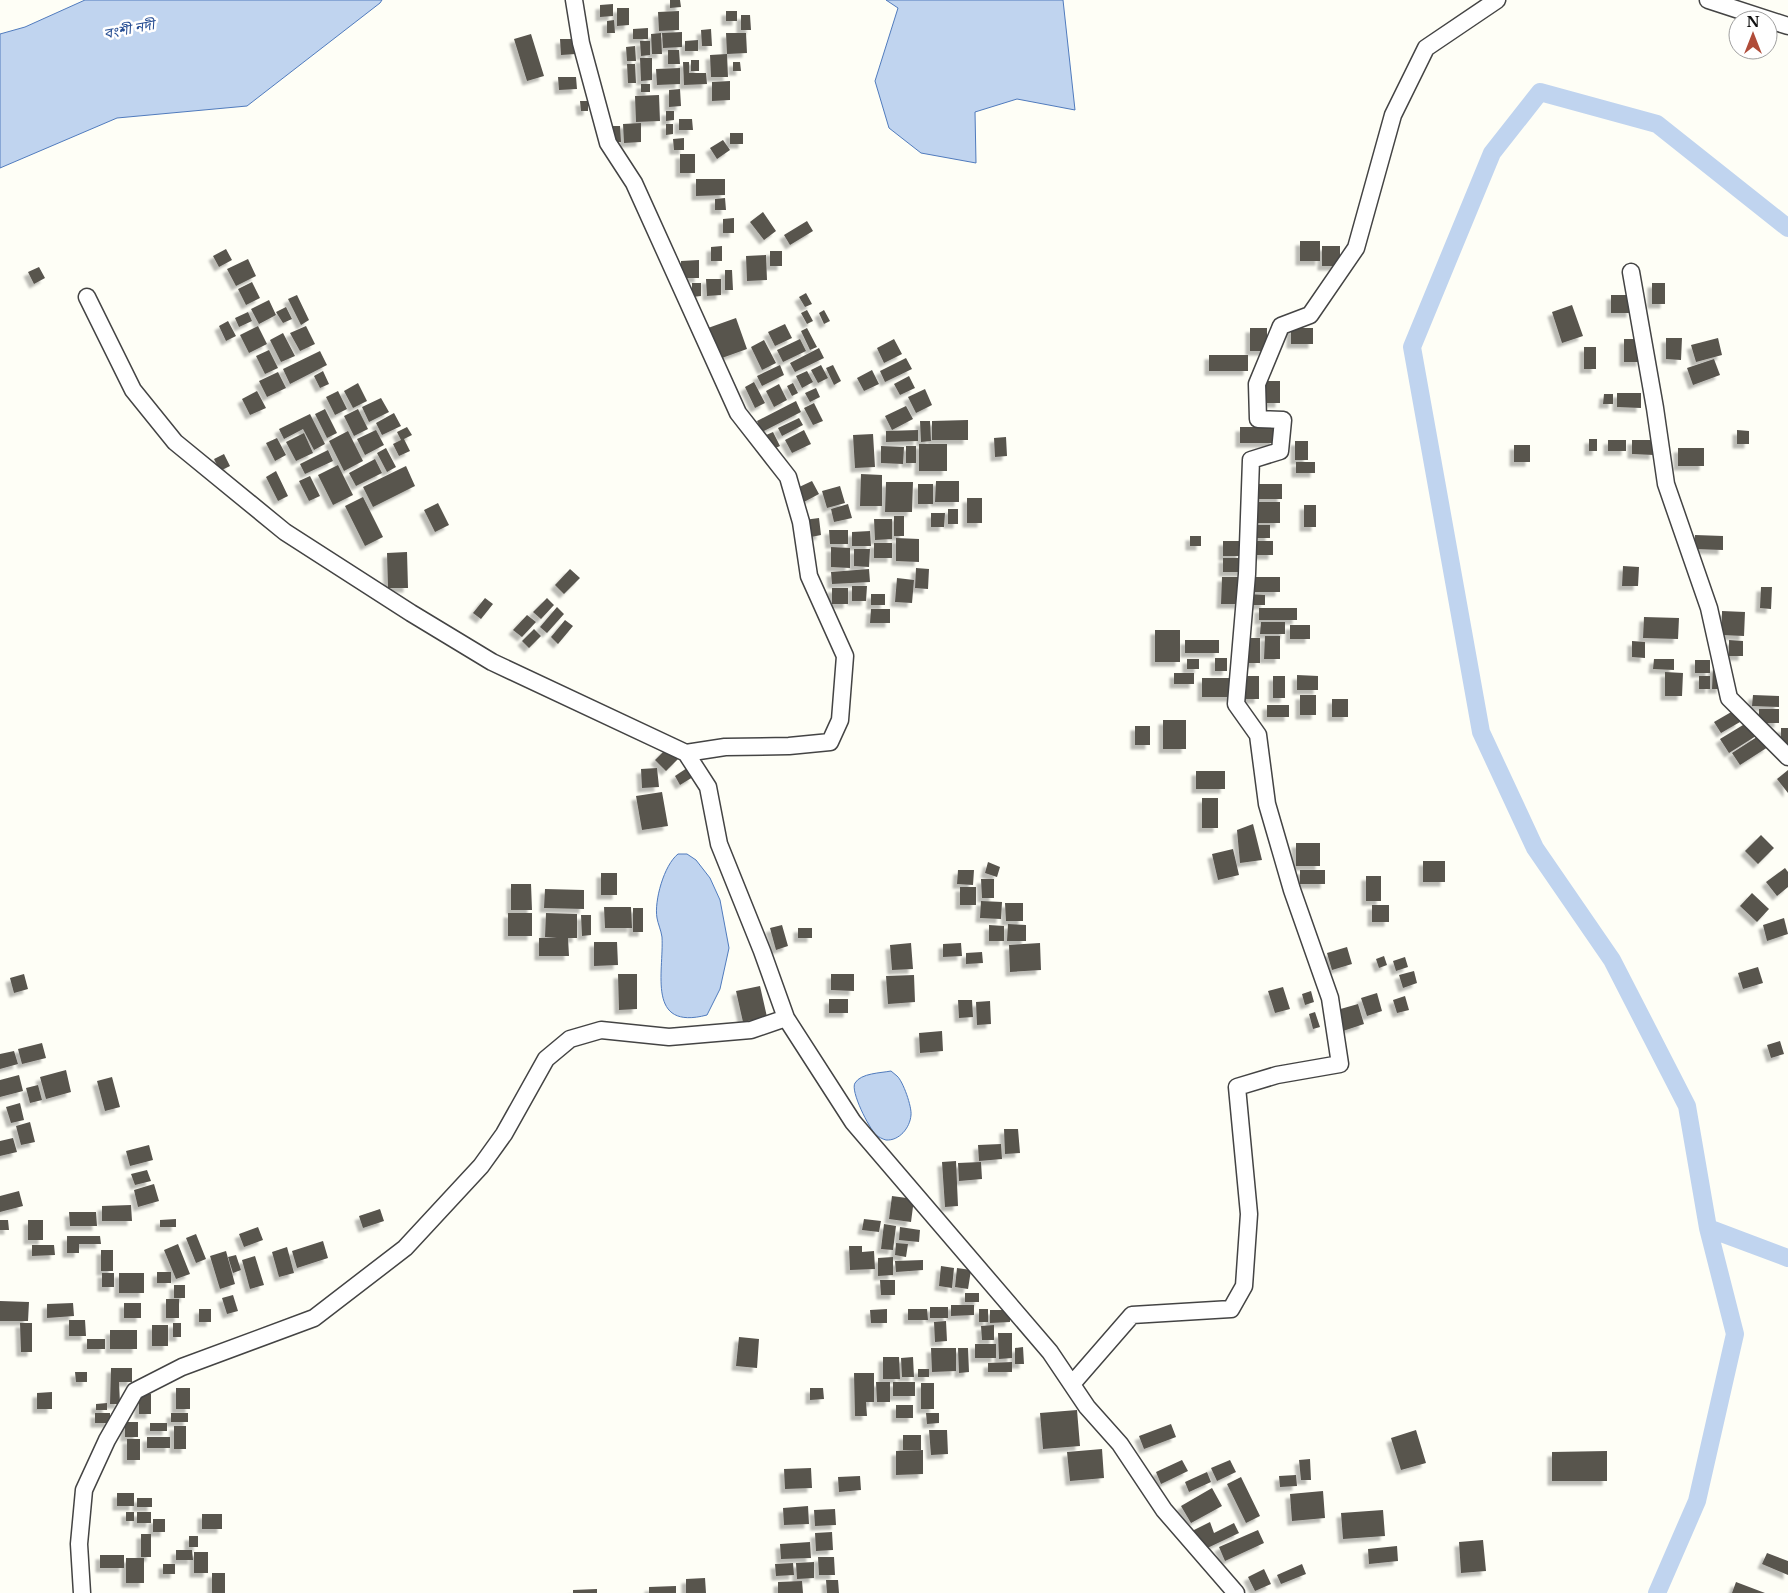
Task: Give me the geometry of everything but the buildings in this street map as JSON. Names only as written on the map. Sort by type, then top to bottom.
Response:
[{"type":"street","points":[[574,0],[581,43],[608,143],[634,183],[738,413],[788,477],[801,522],[809,576],[845,656],[840,720],[830,742],[789,746],[725,747],[686,753]]},
{"type":"street","points":[[1072,1384],[1132,1315],[1231,1309],[1244,1286],[1249,1214],[1236,1087],[1277,1075],[1340,1064],[1330,998],[1292,890],[1267,804],[1258,735],[1236,704],[1247,574],[1252,460],[1280,451],[1283,420],[1258,419],[1257,384],[1281,326],[1310,315],[1356,248],[1393,114],[1426,48],[1497,0]]},
{"type":"street","points":[[1708,0],[1788,26]]},
{"type":"street","points":[[1631,272],[1656,408],[1666,484],[1709,608],[1729,698],[1788,757]]},
{"type":"street","points":[[87,298],[133,390],[176,442],[285,532],[411,613],[492,662],[686,753],[708,786],[718,844],[762,951],[786,1018],[853,1122],[1050,1352],[1087,1407],[1120,1444],[1164,1510],[1236,1593]]},
{"type":"street","points":[[82,1593],[79,1544],[84,1490],[107,1440],[135,1391],[182,1366],[314,1318],[405,1248],[481,1166],[504,1134],[546,1058],[570,1039],[601,1030],[668,1037],[751,1030],[786,1018]]},
{"type":"water","name":"বংশী নদী","points":[[85,0],[382,0],[247,106],[117,118],[0,168],[0,34],[25,27]]},
{"type":"water","points":[[886,0],[1063,0],[1075,110],[1017,99],[975,112],[976,163],[921,153],[889,128],[875,81],[898,8]]},
{"type":"water","points":[[678,854],[687,854],[696,860],[710,878],[720,900],[729,948],[720,989],[707,1015],[688,1018],[675,1014],[666,1007],[662,995],[662,937],[656,911],[664,875],[668,866]]},
{"type":"water","points":[[891,1071],[896,1075],[904,1088],[911,1115],[909,1125],[903,1133],[891,1140],[886,1140],[876,1135],[869,1125],[855,1094],[854,1087],[855,1083],[862,1077]]},
{"type":"waterway","points":[[1657,1593],[1697,1501],[1735,1334],[1708,1228],[1687,1106],[1612,960],[1535,848],[1481,732],[1412,347],[1492,153],[1540,92],[1657,124],[1788,228]]},
{"type":"waterway","points":[[1708,1228],[1788,1258]]}]
